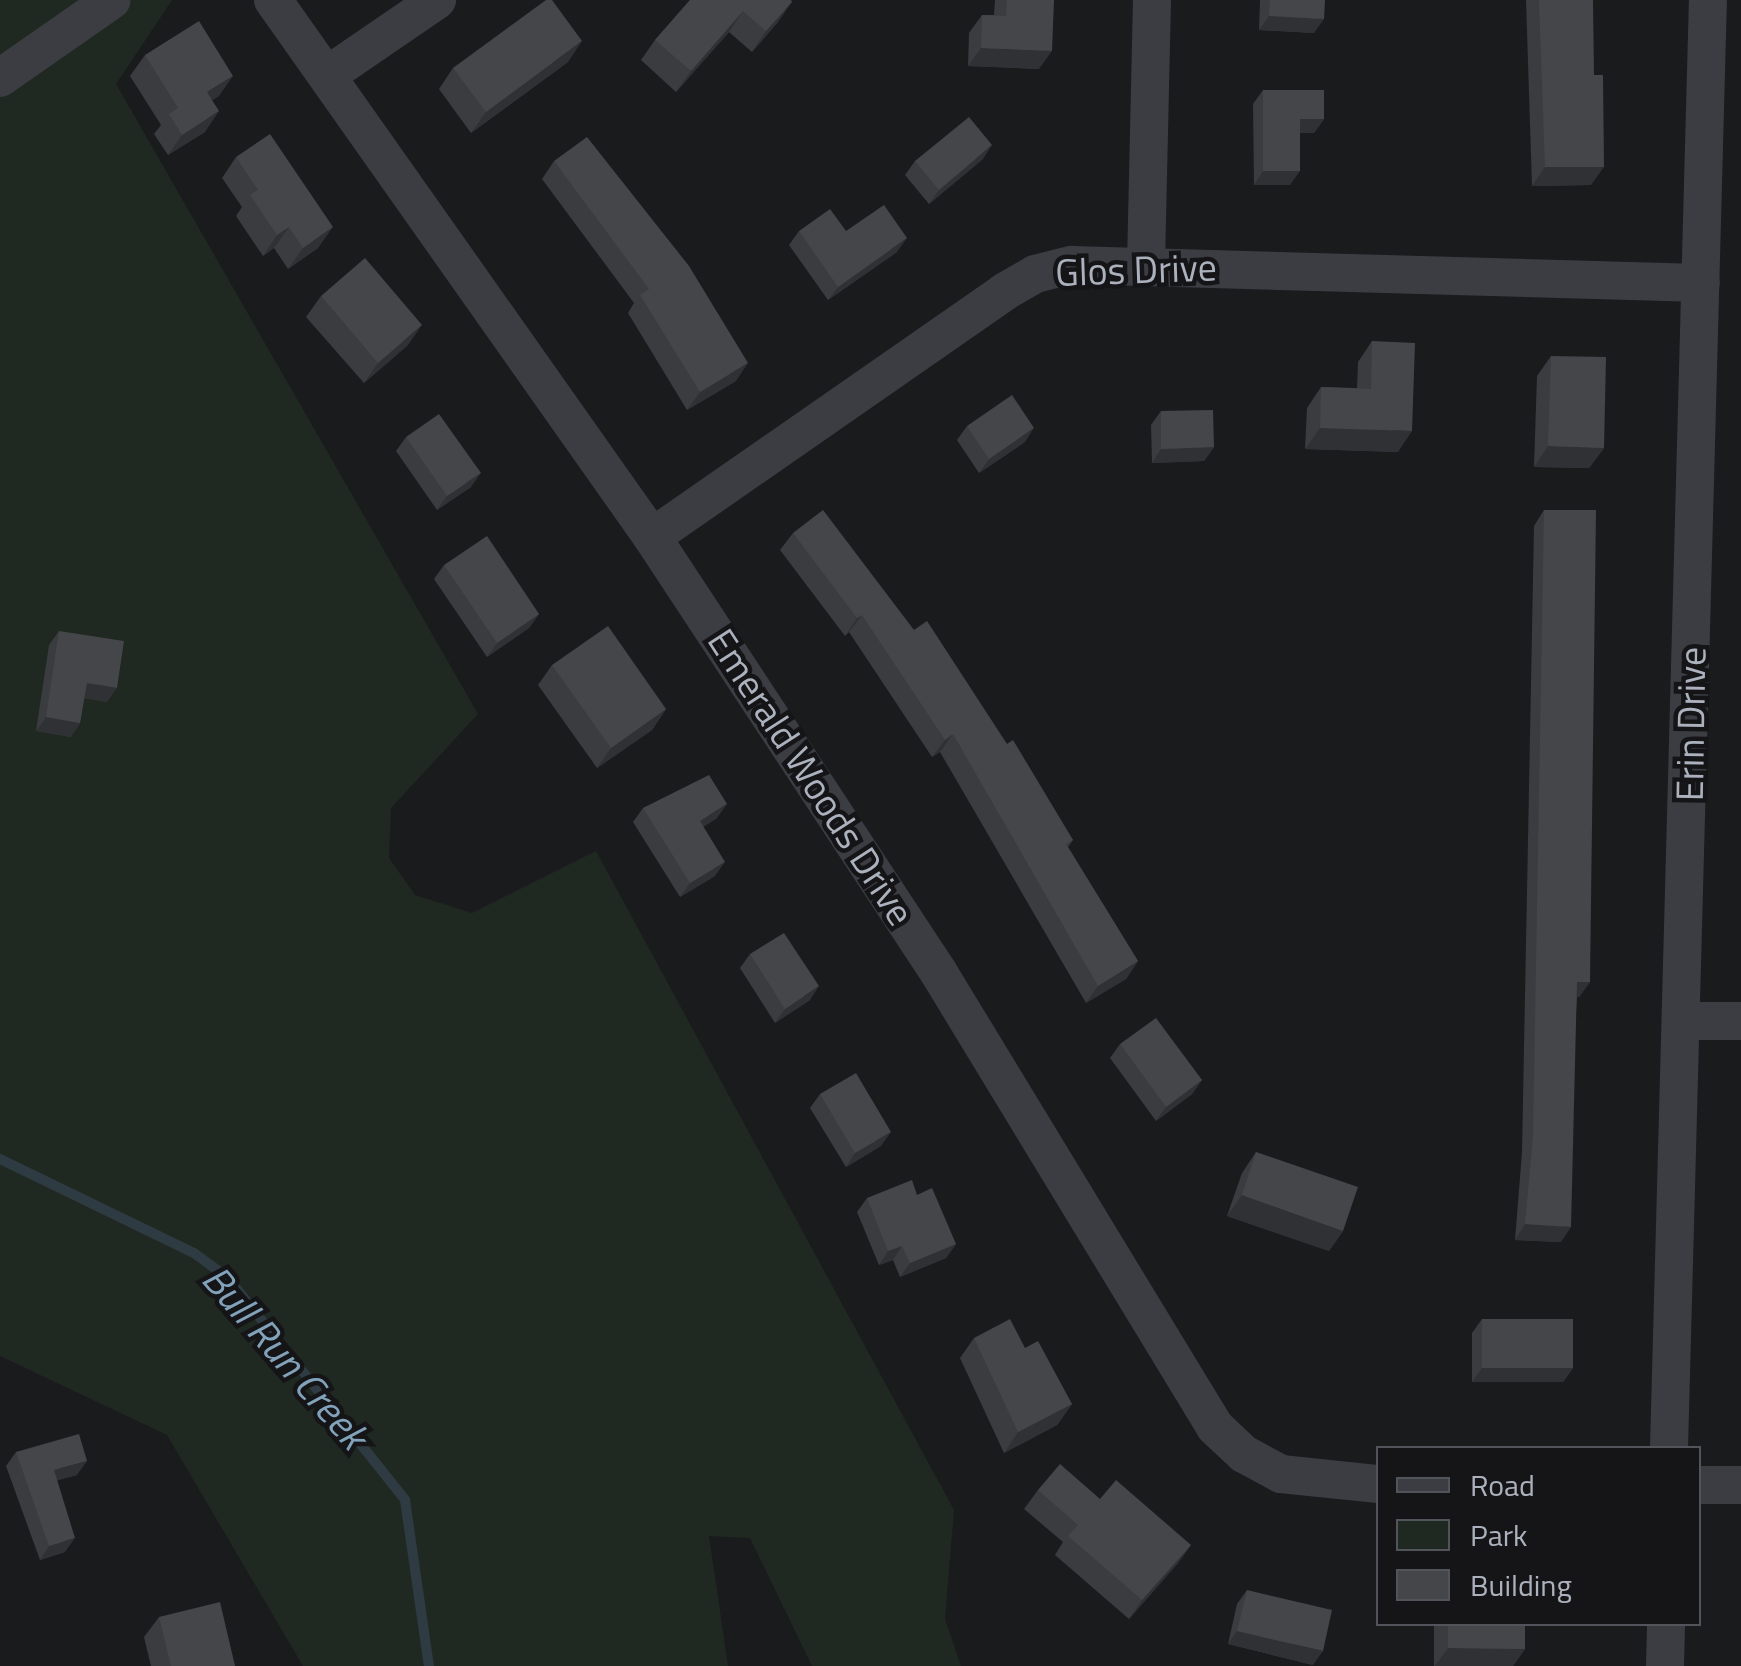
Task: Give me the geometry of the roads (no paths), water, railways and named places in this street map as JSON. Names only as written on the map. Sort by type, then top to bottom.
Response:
[{"type":"street","points":[[0,78],[112,0]]},
{"type":"street","name":"Emerald Woods Drive","points":[[273,0],[329,74],[652,536],[940,973],[1215,1427],[1244,1454],[1281,1474],[1376,1484]]},
{"type":"street","points":[[329,74],[437,0]]},
{"type":"street","points":[[1146,264],[1152,0]]},
{"type":"street","name":"Erin Drive","points":[[1669,1446],[1684,1021],[1708,0]]},
{"type":"street","name":"Glos Drive","points":[[652,536],[1034,274],[1072,265],[1146,264],[1701,284]]},
{"type":"street","points":[[1684,1021],[1741,1021]]},
{"type":"street","points":[[1701,1485],[1741,1485]]},
{"type":"street","points":[[1665,1666],[1666,1626]]},
{"type":"waterway","name":"Bull Run Creek","points":[[0,1159],[194,1253],[228,1278],[405,1500],[429,1666]]}]
